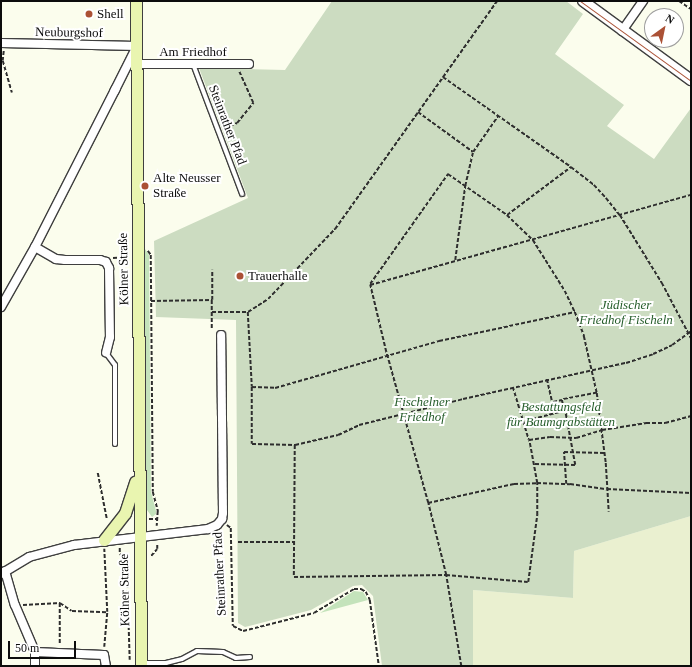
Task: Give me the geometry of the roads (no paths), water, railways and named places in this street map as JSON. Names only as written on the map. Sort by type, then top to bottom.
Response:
[{"type":"main road","name":"Kölner Straße","points":[[136,1],[139,537],[137,665]]},
{"type":"main road","points":[[104,540],[125,513],[138,469]]},
{"type":"street","points":[[582,1],[691,80]]},
{"type":"street","points":[[622,31],[643,1]]},
{"type":"street","name":"Neuburgshof","points":[[3,43],[137,46]]},
{"type":"street","points":[[1,307],[35,247],[137,46]]},
{"type":"street","name":"Am Friedhof","points":[[137,64],[249,64]]},
{"type":"street","points":[[35,247],[56,259],[100,260],[106,262],[109,268],[110,337],[106,353]]},
{"type":"street","name":"Kölner Straße","points":[[139,537],[208,529],[217,525],[222,519],[221,336]]},
{"type":"street","points":[[35,666],[35,652],[3,572],[29,557],[74,545],[104,540],[139,537]]},
{"type":"street","points":[[35,652],[104,655],[106,666]]},
{"type":"lane","name":"Steinrather Pfad","points":[[193,64],[242,194]]},
{"type":"lane","points":[[106,353],[115,365],[115,444]]},
{"type":"lane","points":[[137,665],[166,664],[198,652],[223,652],[236,658],[250,657]]},
{"type":"tram line","points":[[580,1],[691,81]]},
{"type":"place","name":"Shell","points":[[89,14]]},
{"type":"place","name":"Alte Neusser Straße","points":[[145,186]]},
{"type":"place","name":"Trauerhalle","points":[[240,276]]},
{"type":"park label","name":"Jüdischer Friedhof Fischeln","points":[[626,314]]},
{"type":"park label","name":"Fischelner Friedhof","points":[[422,410]]},
{"type":"park label","name":"Bestattungsfeld für Baumgrabstätten","points":[[561,416]]}]
